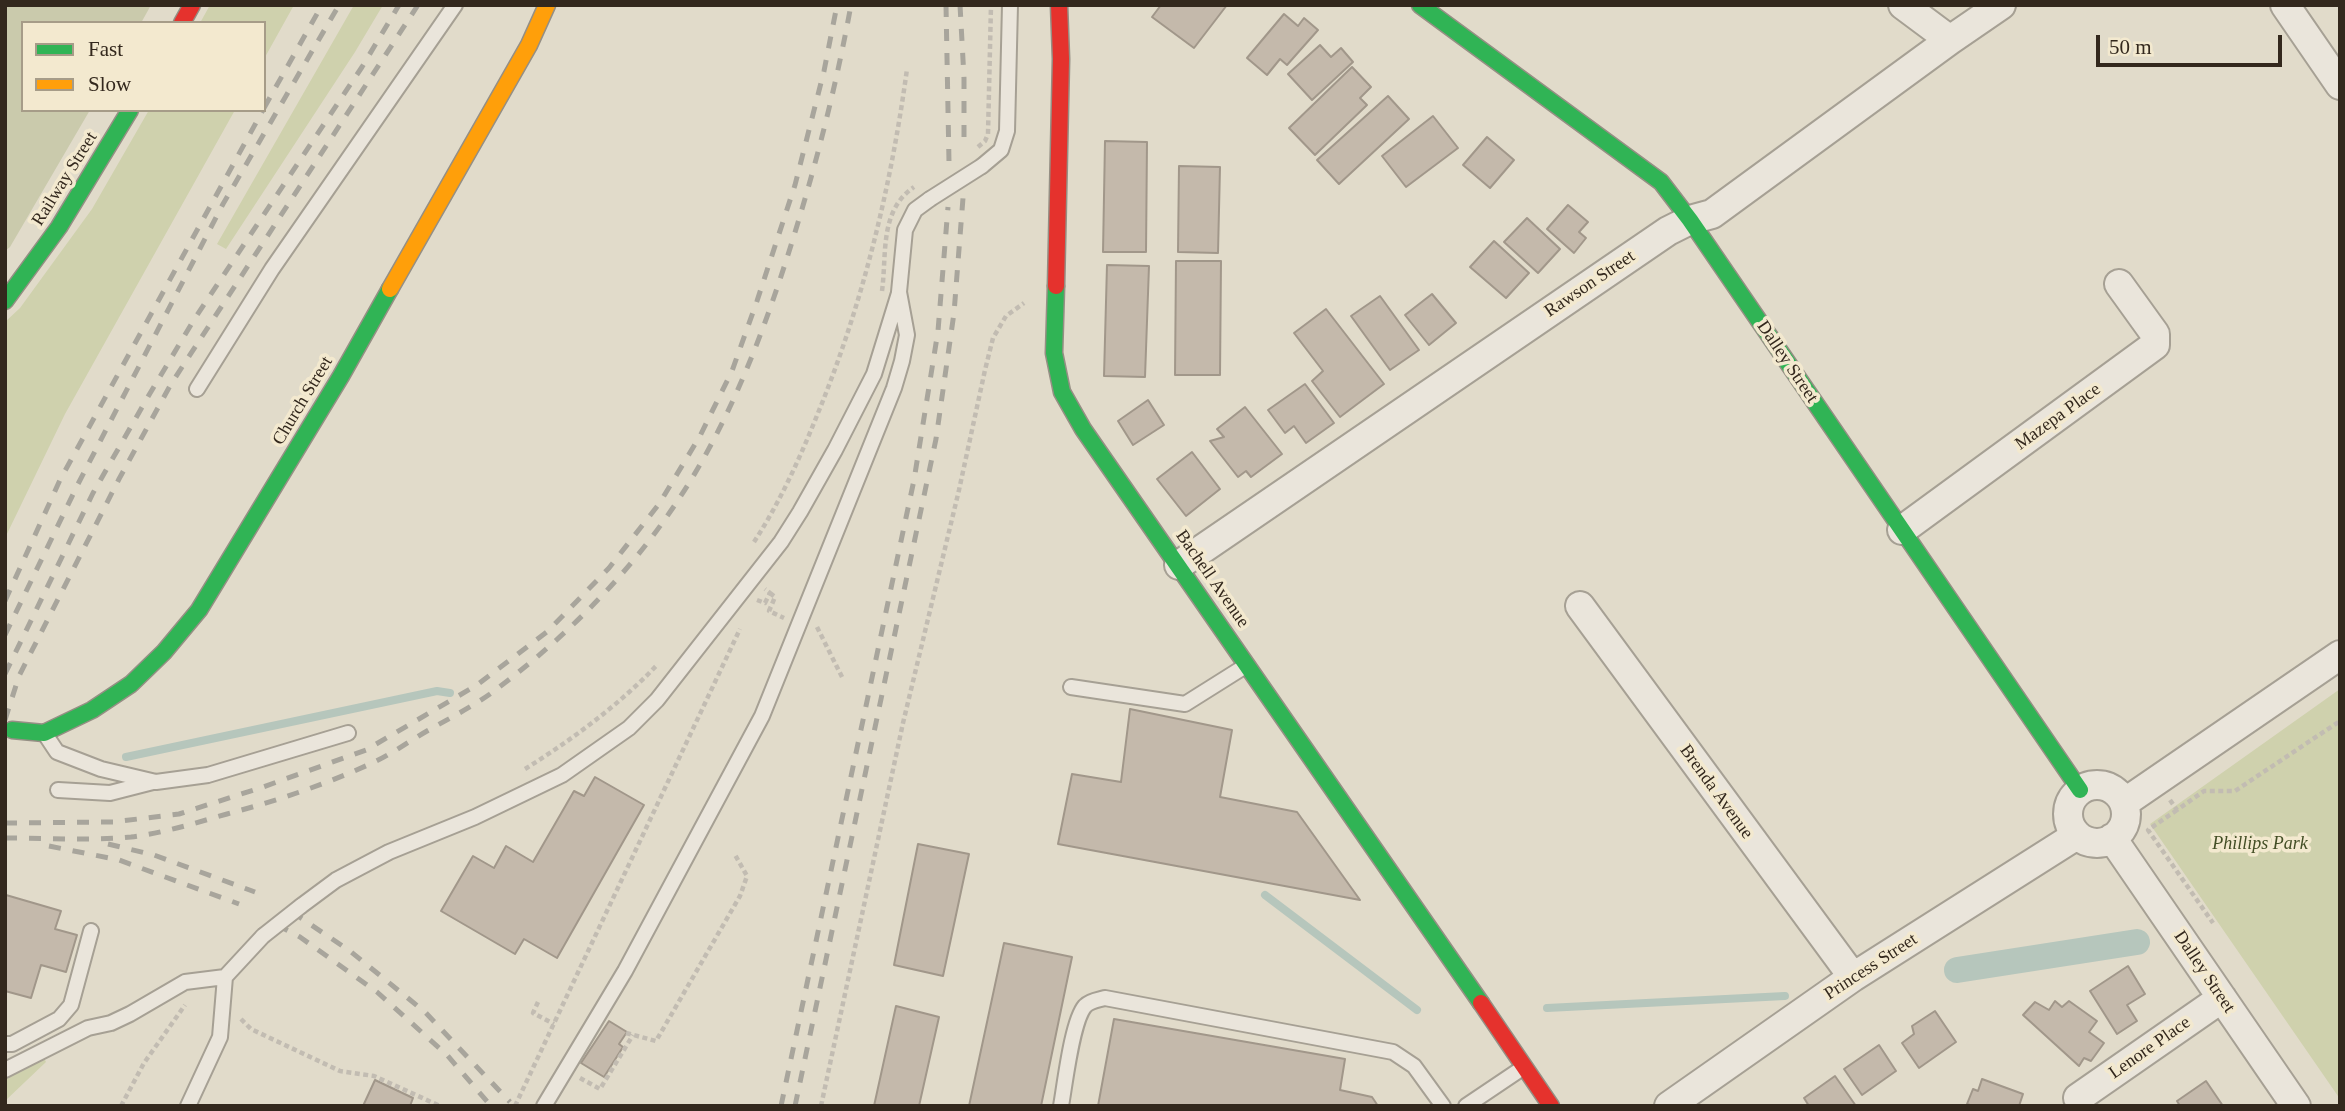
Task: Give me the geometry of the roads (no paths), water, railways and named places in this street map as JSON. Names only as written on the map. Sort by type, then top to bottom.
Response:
[{"type":"main road","points":[[183,21],[192,5]]},
{"type":"main road","name":"Church Street","points":[[44,733],[92,710],[131,684],[164,652],[199,610],[341,376],[529,44],[547,5]]},
{"type":"main road","name":"Bachell Avenue","points":[[1059,5],[1061,59],[1054,353],[1062,392],[1083,429],[1551,1106]]},
{"type":"main road","name":"Dalley Street","points":[[1420,5],[1661,182],[1690,220],[2080,790]]},
{"type":"main road","name":"Railway Street","points":[[5,301],[59,227],[129,112]]},
{"type":"main road","points":[[12,730],[44,733]]},
{"type":"street","points":[[1903,5],[1950,40]]},
{"type":"street","name":"Rawson Street","points":[[1179,565],[1668,231],[1690,220],[1712,214],[2001,5]]},
{"type":"street","points":[[2285,5],[2340,85]]},
{"type":"street","name":"Mazepa Place","points":[[1902,530],[2155,345],[2155,334],[2119,284]]},
{"type":"street","name":"Brenda Avenue","points":[[1580,606],[1853,977]]},
{"type":"street","points":[[2124,803],[2340,655]]},
{"type":"street","points":[[2088,786],[2105,786],[2124,803],[2124,822],[2112,838],[2094,843],[2077,835],[2071,828],[2068,812],[2074,796],[2080,790],[2088,786]]},
{"type":"street","name":"Princess Street","points":[[1669,1106],[1853,977],[2077,835]]},
{"type":"street","name":"Dalley Street","points":[[2112,838],[2296,1106]]},
{"type":"street","name":"Lenore Place","points":[[2078,1098],[2222,998]]},
{"type":"lane","points":[[188,1106],[220,1037],[225,977],[263,936],[336,880],[389,852],[522,796],[562,775],[629,728],[657,701],[781,542],[874,374],[899,292],[905,230],[915,209],[982,166],[1001,150],[1007,131],[1010,5]]},
{"type":"lane","points":[[197,389],[272,269],[448,8]]},
{"type":"lane","points":[[544,1106],[606,1005],[762,716],[894,388],[907,335],[899,292]]},
{"type":"lane","points":[[1071,687],[1185,705],[1248,664]]},
{"type":"lane","points":[[44,733],[57,752],[101,769],[156,782]]},
{"type":"lane","points":[[58,790],[110,793],[156,782],[208,775],[348,733]]},
{"type":"lane","points":[[5,1044],[12,1044],[59,1019],[71,1005],[91,931]]},
{"type":"lane","points":[[5,1070],[88,1028],[111,1023],[130,1014],[185,982],[225,977]]},
{"type":"lane","points":[[1061,1106],[1077,1023],[1083,1008],[1091,1001],[1105,999],[1392,1052],[1414,1066],[1443,1106]]},
{"type":"lane","points":[[1466,1106],[1525,1067]]},
{"type":"waterway","points":[[126,757],[437,691],[450,693]]},
{"type":"waterway","points":[[1265,895],[1417,1010]]},
{"type":"waterway","points":[[1957,970],[2137,942]]},
{"type":"waterway","points":[[1547,1008],[1785,996]]},
{"type":"railway","points":[[266,104],[322,5]]},
{"type":"railway","points":[[5,635],[78,484],[223,204],[339,5]]},
{"type":"railway","points":[[5,674],[93,493],[149,395],[195,318],[362,67],[399,5]]},
{"type":"railway","points":[[5,720],[19,676],[119,479],[171,384],[418,5]]},
{"type":"railway","points":[[5,823],[113,822],[179,814],[263,787],[366,750],[477,685],[548,631],[609,568],[659,504],[700,436],[732,371],[795,185],[824,71],[837,5]]},
{"type":"railway","points":[[5,838],[131,837],[179,827],[300,792],[385,757],[482,699],[564,633],[610,587],[651,538],[689,483],[723,422],[751,359],[786,261],[823,134],[851,5]]},
{"type":"railway","points":[[946,5],[949,162]]},
{"type":"railway","points":[[960,5],[964,147]]},
{"type":"railway","points":[[5,601],[60,480],[262,112]]},
{"type":"railway","points":[[795,1106],[936,439],[954,313],[963,198]]},
{"type":"railway","points":[[781,1106],[914,480],[938,331],[948,207]]},
{"type":"railway","points":[[108,844],[154,855],[255,892]]},
{"type":"railway","points":[[49,846],[119,860],[239,904]]},
{"type":"railway","points":[[292,912],[350,951],[425,1012],[510,1102]]},
{"type":"railway","points":[[277,925],[300,937],[377,992],[447,1055],[491,1106]]},
{"type":"park label","name":"Phillips Park","points":[[2260,844]]}]
